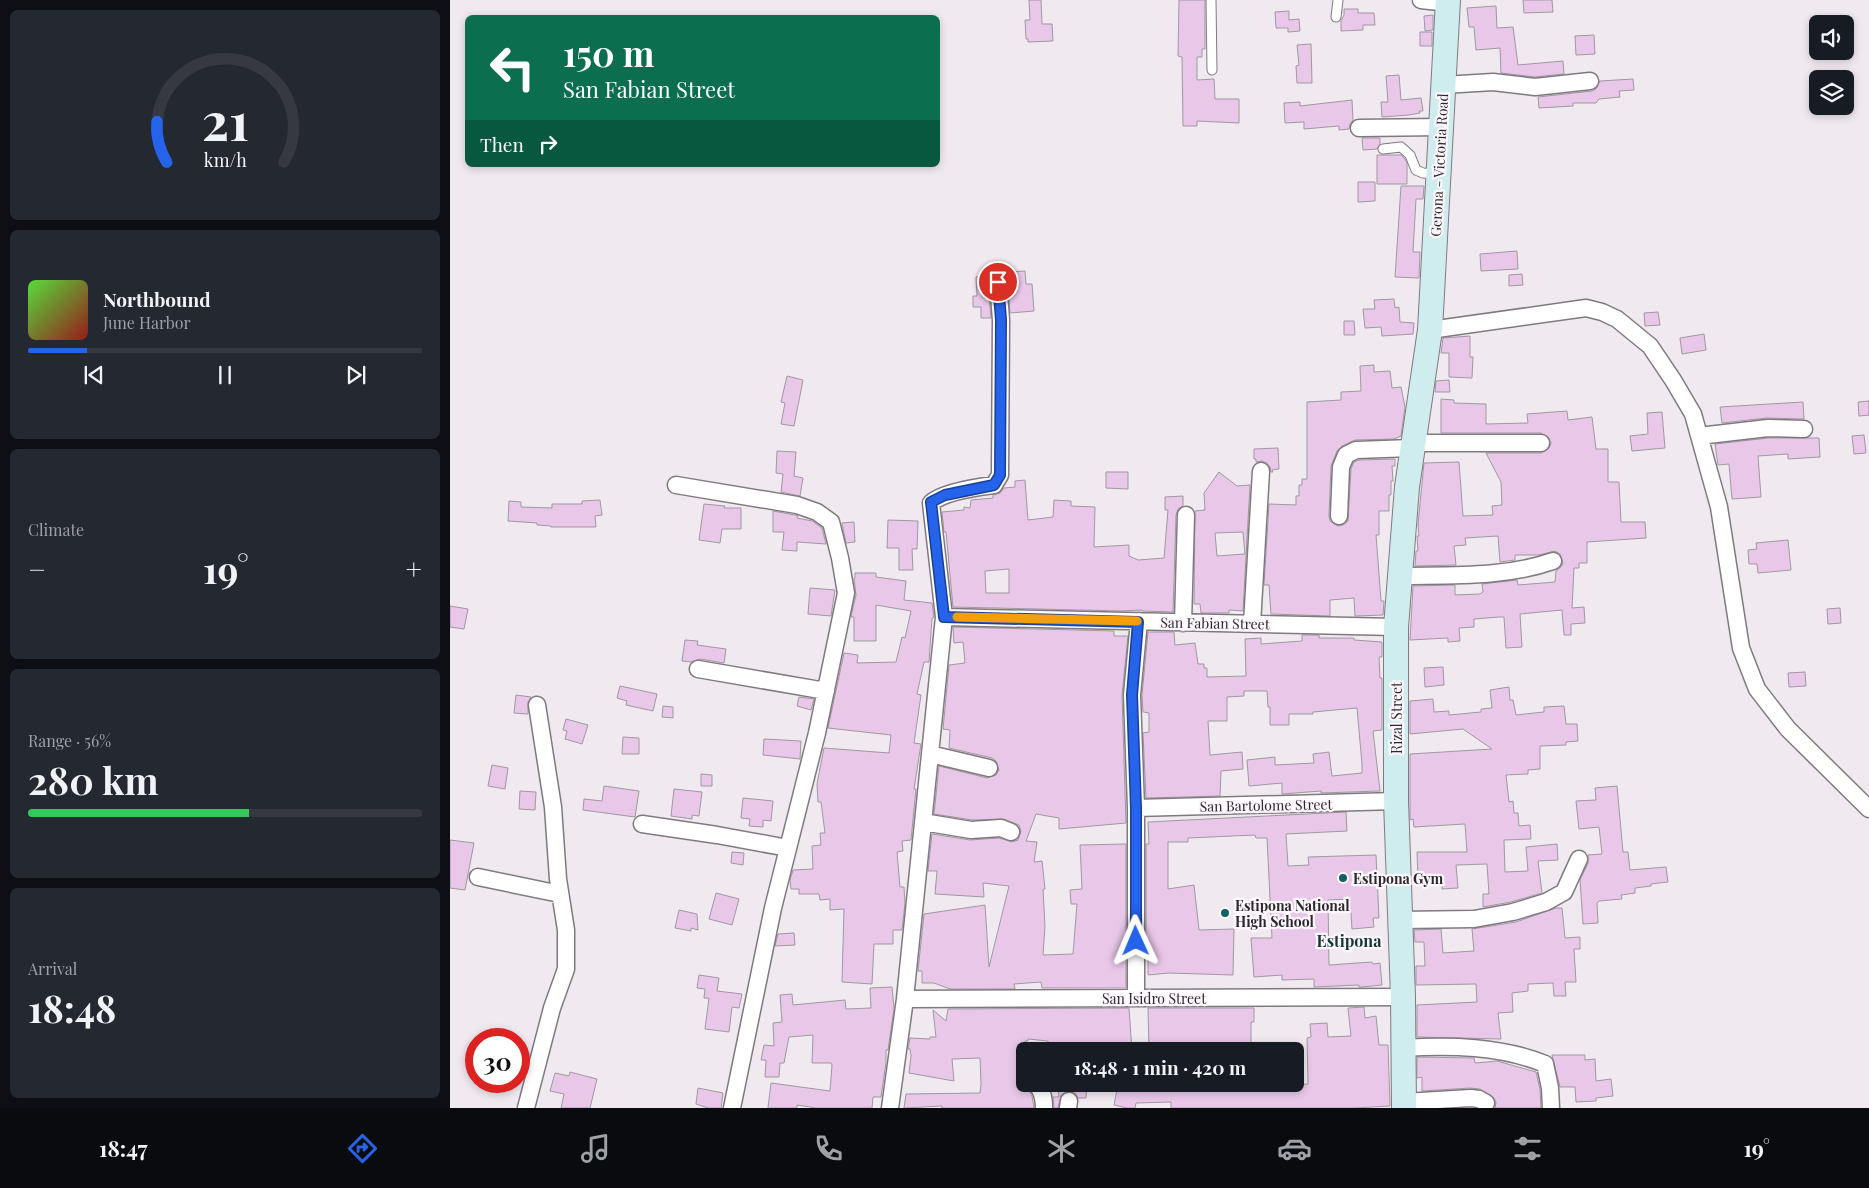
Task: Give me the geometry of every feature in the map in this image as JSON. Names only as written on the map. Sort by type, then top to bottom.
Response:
[{"type":"main road","name":"Gerona - Victoria Road","points":[[1430,330],[1448,1]]},
{"type":"main road","name":"Rizal Street","points":[[1404,1105],[1403,997],[1396,801],[1396,627],[1407,487],[1430,330]]},
{"type":"street","points":[[1421,0],[1448,1]]},
{"type":"street","points":[[1443,85],[1493,82],[1534,87],[1590,81]]},
{"type":"street","points":[[1359,128],[1441,127]]},
{"type":"street","points":[[890,1108],[905,999],[944,617],[931,502],[945,495],[994,485],[1000,475],[1001,320],[998,282]]},
{"type":"street","points":[[1430,330],[1586,308],[1602,312],[1617,319],[1650,346],[1694,414],[1719,507],[1741,648],[1757,689],[1788,729],[1869,809]]},
{"type":"street","points":[[1699,436],[1768,428],[1804,429]]},
{"type":"street","points":[[1338,516],[1341,467],[1346,456],[1356,450],[1413,446],[1541,443]]},
{"type":"street","points":[[1252,624],[1261,471]]},
{"type":"street","points":[[676,485],[797,505],[817,512],[831,522],[846,593],[817,733],[773,908],[732,1108]]},
{"type":"street","points":[[1183,623],[1186,515]]},
{"type":"street","points":[[1400,576],[1457,574],[1470,576],[1530,569],[1553,561]]},
{"type":"street","name":"San Fabian Street","points":[[944,617],[1396,627]]},
{"type":"street","points":[[1136,998],[1136,808],[1132,695],[1138,622]]},
{"type":"street","points":[[698,669],[826,691]]},
{"type":"street","points":[[526,1108],[552,1008],[566,969],[566,930],[560,894],[553,807],[538,705]]},
{"type":"street","points":[[930,754],[989,768]]},
{"type":"street","name":"San Bartolome Street","points":[[1136,808],[1396,801]]},
{"type":"street","points":[[923,822],[971,830],[1001,828],[1011,832]]},
{"type":"street","points":[[642,824],[717,834],[788,848]]},
{"type":"street","points":[[1400,920],[1474,919],[1514,912],[1546,902],[1564,892],[1579,859]]},
{"type":"street","points":[[478,877],[560,894]]},
{"type":"street","name":"San Isidro Street","points":[[905,999],[1403,997]]},
{"type":"street","points":[[1403,1048],[1438,1046],[1482,1049],[1526,1057],[1545,1064],[1550,1088],[1551,1108]]},
{"type":"street","points":[[1042,1092],[1044,1108]]},
{"type":"street","points":[[1404,1105],[1472,1098],[1486,1103]]},
{"type":"lane","points":[[1211,0],[1212,70]]},
{"type":"lane","points":[[1336,17],[1338,0]]},
{"type":"lane","points":[[1383,149],[1401,146],[1410,155],[1416,170],[1423,174],[1438,174]]},
{"type":"building","points":[[1029,0],[1041,0],[1042,24],[1052,24],[1053,41],[1028,42],[1028,39],[1026,39],[1025,20],[1030,20]]},
{"type":"building","points":[[1179,0],[1205,0],[1205,49],[1202,49],[1202,57],[1197,57],[1197,80],[1214,79],[1215,99],[1239,99],[1239,123],[1197,121],[1197,126],[1183,126],[1182,57],[1178,56]]},
{"type":"building","points":[[1523,0],[1552,0],[1553,12],[1524,13]]},
{"type":"building","points":[[1496,6],[1497,28],[1513,27],[1518,65],[1563,61],[1564,74],[1535,77],[1501,73],[1500,48],[1476,50],[1474,27],[1469,27],[1467,8]]},
{"type":"building","points":[[1344,9],[1358,9],[1358,13],[1374,13],[1375,25],[1363,25],[1363,30],[1341,31]]},
{"type":"building","points":[[1289,11],[1289,20],[1299,19],[1300,31],[1288,32],[1288,28],[1276,28],[1275,12]]},
{"type":"building","points":[[1433,15],[1433,30],[1425,31],[1424,16]]},
{"type":"building","points":[[1420,32],[1432,32],[1432,46],[1420,46]]},
{"type":"building","points":[[1594,35],[1595,54],[1576,55],[1575,36]]},
{"type":"building","points":[[1311,44],[1312,83],[1297,83],[1296,66],[1299,65],[1297,45]]},
{"type":"building","points":[[1399,75],[1401,100],[1421,98],[1423,111],[1409,115],[1382,117],[1381,102],[1388,102],[1386,76]]},
{"type":"building","points":[[1633,79],[1634,90],[1619,91],[1620,97],[1599,99],[1596,103],[1573,103],[1573,106],[1539,108],[1538,97],[1592,91],[1596,89],[1600,81]]},
{"type":"building","points":[[1352,100],[1353,120],[1349,129],[1339,130],[1339,126],[1304,129],[1304,122],[1285,123],[1284,103],[1300,102],[1300,106]]},
{"type":"building","points":[[1362,138],[1380,138],[1380,144],[1377,149],[1363,150]]},
{"type":"building","points":[[1377,155],[1401,155],[1407,163],[1407,184],[1377,184]]},
{"type":"building","points":[[1358,182],[1375,182],[1375,201],[1358,202]]},
{"type":"building","points":[[1401,186],[1424,186],[1423,199],[1416,199],[1413,252],[1420,252],[1419,278],[1395,277]]},
{"type":"building","points":[[1517,251],[1518,269],[1481,271],[1480,254]]},
{"type":"building","points":[[1025,271],[1026,284],[1032,284],[1034,311],[1010,313],[1008,281],[1005,275],[1009,275],[1009,272]]},
{"type":"building","points":[[1522,274],[1523,285],[1509,286],[1509,275]]},
{"type":"building","points":[[990,276],[988,283],[991,318],[981,318],[981,307],[973,307],[973,296],[977,296],[976,277]]},
{"type":"building","points":[[1394,299],[1395,308],[1399,307],[1400,322],[1414,323],[1413,334],[1382,336],[1381,327],[1365,328],[1363,309],[1375,309],[1374,300]]},
{"type":"building","points":[[1658,312],[1660,325],[1645,326],[1644,313]]},
{"type":"building","points":[[1344,321],[1354,321],[1355,335],[1344,335]]},
{"type":"building","points":[[1704,334],[1706,350],[1682,354],[1680,338]]},
{"type":"building","points":[[1470,336],[1470,357],[1473,357],[1472,378],[1449,377],[1449,353],[1441,353],[1443,338]]},
{"type":"building","points":[[1374,365],[1374,372],[1390,371],[1392,388],[1401,387],[1405,407],[1401,436],[1394,439],[1355,440],[1342,446],[1337,451],[1331,466],[1329,516],[1330,521],[1338,526],[1348,521],[1351,469],[1354,462],[1359,460],[1395,459],[1395,466],[1392,466],[1393,481],[1391,481],[1391,495],[1389,495],[1389,511],[1379,511],[1379,535],[1376,535],[1381,601],[1384,601],[1383,615],[1355,616],[1354,598],[1330,600],[1330,616],[1271,614],[1269,585],[1264,585],[1269,504],[1296,505],[1296,496],[1299,496],[1299,485],[1302,485],[1302,479],[1307,479],[1307,402],[1341,400],[1341,392],[1361,391],[1360,366]]},
{"type":"building","points":[[787,376],[803,380],[794,426],[781,424],[785,403],[781,402]]},
{"type":"building","points":[[1449,380],[1450,392],[1435,392],[1436,381]]},
{"type":"building","points":[[1441,399],[1454,400],[1454,403],[1486,404],[1486,424],[1528,423],[1527,414],[1567,411],[1568,420],[1592,417],[1596,449],[1608,449],[1608,482],[1619,482],[1621,522],[1645,522],[1646,538],[1587,542],[1587,563],[1579,563],[1579,568],[1574,568],[1572,608],[1584,607],[1585,623],[1571,624],[1571,635],[1564,635],[1562,610],[1520,614],[1522,647],[1506,648],[1504,617],[1474,619],[1474,627],[1459,628],[1460,641],[1448,642],[1448,638],[1410,640],[1413,586],[1455,585],[1455,595],[1480,594],[1483,592],[1482,584],[1517,580],[1518,585],[1555,582],[1556,571],[1563,563],[1560,554],[1555,551],[1539,555],[1515,555],[1515,560],[1500,562],[1498,536],[1465,538],[1466,545],[1454,546],[1456,565],[1415,566],[1416,551],[1418,551],[1417,536],[1419,536],[1418,524],[1424,463],[1459,462],[1463,516],[1493,515],[1492,506],[1502,505],[1501,482],[1486,453],[1541,453],[1549,448],[1551,443],[1549,438],[1541,433],[1441,433]]},
{"type":"building","points":[[1869,401],[1869,415],[1859,416],[1858,402]]},
{"type":"building","points":[[1803,402],[1804,419],[1767,418],[1722,423],[1720,407]]},
{"type":"building","points":[[1662,412],[1665,448],[1632,451],[1630,436],[1648,434],[1647,413]]},
{"type":"building","points":[[1864,435],[1866,453],[1854,454],[1852,436]]},
{"type":"building","points":[[1768,438],[1819,438],[1820,457],[1788,459],[1788,454],[1758,456],[1761,497],[1732,499],[1729,464],[1718,465],[1715,444]]},
{"type":"building","points":[[1278,448],[1279,469],[1272,470],[1273,472],[1271,472],[1267,463],[1262,461],[1256,462],[1256,459],[1254,459],[1254,449]]},
{"type":"building","points":[[777,451],[796,452],[794,476],[803,478],[800,496],[781,492],[783,474],[776,473]]},
{"type":"building","points":[[1106,472],[1128,472],[1128,489],[1106,488]]},
{"type":"building","points":[[1219,472],[1237,486],[1250,485],[1243,611],[1229,610],[1229,613],[1201,613],[1200,604],[1194,604],[1195,511],[1205,510],[1204,493]],"holes":[[[1243,532],[1245,554],[1217,556],[1215,533]]]},
{"type":"building","points":[[1025,480],[1028,520],[1053,517],[1054,500],[1071,501],[1071,506],[1095,507],[1094,547],[1129,545],[1129,556],[1138,560],[1164,558],[1168,510],[1165,510],[1165,497],[1183,496],[1183,506],[1178,509],[1176,515],[1173,612],[953,607],[946,532],[944,532],[942,512],[964,510],[964,507],[970,508],[971,500],[993,498],[993,495],[1000,493],[1004,488],[1015,487],[1015,481]],"holes":[[[1009,569],[1009,593],[986,593],[985,571]]]},
{"type":"building","points":[[600,500],[602,515],[595,516],[596,527],[551,527],[537,525],[537,523],[508,521],[509,501],[521,502],[521,507],[552,508],[552,504],[582,504],[582,501]]},
{"type":"building","points":[[704,504],[725,506],[724,508],[741,508],[741,529],[722,529],[720,543],[699,540]]},
{"type":"building","points":[[773,511],[795,515],[798,516],[797,518],[812,521],[822,528],[826,544],[797,542],[797,551],[782,550],[784,532],[773,532]]},
{"type":"building","points":[[888,520],[918,521],[917,549],[912,549],[913,570],[899,570],[899,548],[887,548]]},
{"type":"building","points":[[854,522],[855,542],[846,543],[842,523]]},
{"type":"building","points":[[1788,540],[1791,570],[1758,573],[1757,564],[1749,564],[1748,550],[1757,549],[1756,543]]},
{"type":"building","points":[[855,573],[876,573],[876,577],[906,581],[904,600],[932,603],[934,617],[932,618],[929,662],[924,662],[917,694],[921,695],[914,743],[921,744],[914,789],[916,789],[911,840],[902,841],[903,851],[897,852],[900,887],[904,887],[905,903],[902,930],[893,930],[893,944],[874,944],[872,984],[842,982],[844,909],[830,910],[830,899],[820,900],[819,894],[799,894],[799,889],[791,889],[790,880],[793,870],[813,869],[812,846],[821,845],[820,833],[825,833],[821,802],[818,802],[817,784],[824,748],[889,753],[891,735],[828,728],[844,653],[858,655],[857,663],[896,662],[902,637],[905,638],[911,611],[876,605],[876,641],[854,641],[854,617],[851,617],[856,595]]},
{"type":"building","points":[[810,588],[835,590],[831,616],[808,614]]},
{"type":"building","points":[[450,606],[468,609],[464,629],[450,627]]},
{"type":"building","points":[[1840,608],[1841,623],[1828,624],[1827,609]]},
{"type":"building","points":[[953,627],[1114,631],[1114,636],[1128,636],[1122,695],[1126,823],[1059,829],[1059,818],[1036,814],[1026,841],[1037,842],[1034,862],[1042,861],[1045,889],[1043,889],[1045,926],[1043,955],[1073,954],[1077,904],[1071,904],[1070,890],[1082,889],[1080,845],[1126,844],[1126,988],[1042,988],[1041,982],[1014,984],[1015,989],[950,989],[934,983],[922,983],[922,971],[918,971],[924,914],[985,905],[989,967],[1009,886],[983,883],[984,897],[935,894],[937,871],[928,871],[932,834],[970,840],[999,838],[1012,842],[1018,840],[1021,831],[1019,825],[1004,819],[972,820],[934,814],[939,766],[987,778],[996,775],[999,770],[996,761],[992,758],[949,748],[950,730],[943,729],[949,665],[965,663],[963,642],[954,643]]},
{"type":"building","points":[[1148,632],[1174,632],[1175,645],[1195,643],[1198,664],[1204,664],[1204,668],[1207,668],[1207,677],[1246,676],[1245,639],[1261,638],[1261,644],[1302,641],[1302,635],[1319,635],[1319,638],[1354,638],[1354,640],[1382,642],[1382,657],[1379,657],[1380,678],[1382,678],[1382,730],[1373,731],[1380,791],[1321,793],[1321,791],[1282,794],[1282,783],[1249,786],[1247,760],[1275,757],[1275,765],[1314,763],[1313,754],[1329,752],[1332,776],[1362,773],[1362,764],[1357,708],[1313,712],[1313,714],[1289,714],[1289,725],[1270,725],[1270,707],[1268,707],[1267,691],[1244,691],[1244,696],[1227,697],[1227,721],[1208,721],[1210,755],[1242,752],[1243,769],[1221,771],[1220,796],[1146,798],[1143,733],[1149,732],[1149,713],[1143,712],[1142,695]]},
{"type":"building","points":[[685,640],[698,641],[697,645],[726,649],[724,663],[700,659],[691,662],[682,661]]},
{"type":"building","points":[[1443,667],[1444,685],[1425,687],[1424,668]]},
{"type":"building","points":[[1805,672],[1806,686],[1789,687],[1788,673]]},
{"type":"building","points":[[620,686],[657,694],[653,711],[626,705],[627,701],[617,698]]},
{"type":"building","points":[[1509,687],[1510,700],[1513,700],[1516,715],[1544,712],[1544,707],[1564,706],[1566,724],[1577,724],[1578,741],[1566,742],[1566,745],[1540,746],[1540,769],[1528,770],[1528,774],[1506,775],[1509,802],[1513,801],[1514,813],[1518,813],[1519,826],[1530,825],[1531,839],[1504,840],[1505,872],[1528,871],[1526,847],[1557,844],[1558,860],[1538,861],[1542,893],[1511,902],[1483,907],[1483,894],[1489,894],[1487,864],[1456,865],[1458,888],[1442,889],[1442,879],[1418,880],[1417,852],[1467,852],[1465,824],[1414,827],[1413,819],[1410,820],[1410,754],[1492,749],[1463,729],[1410,734],[1410,701],[1433,699],[1434,712],[1449,711],[1449,715],[1481,712],[1481,709],[1492,708],[1490,690]]},
{"type":"building","points":[[516,695],[531,697],[528,702],[528,714],[514,713]]},
{"type":"building","points":[[799,697],[814,699],[811,710],[797,706]]},
{"type":"building","points":[[663,706],[673,707],[673,718],[662,717]]},
{"type":"building","points":[[566,719],[588,725],[582,744],[565,739],[567,731],[563,730]]},
{"type":"building","points":[[623,737],[639,738],[639,754],[622,754]]},
{"type":"building","points":[[764,739],[801,741],[800,759],[763,755]]},
{"type":"building","points":[[492,765],[508,768],[505,789],[488,786]]},
{"type":"building","points":[[701,774],[712,775],[712,786],[701,786]]},
{"type":"building","points":[[604,786],[639,791],[635,817],[583,810],[584,799],[602,801]]},
{"type":"building","points":[[1617,786],[1623,852],[1628,852],[1630,870],[1666,867],[1668,882],[1635,888],[1635,893],[1621,895],[1622,899],[1599,901],[1597,903],[1598,923],[1583,924],[1580,880],[1588,863],[1588,855],[1602,854],[1599,827],[1579,829],[1576,801],[1596,800],[1595,788]]},
{"type":"building","points":[[674,789],[702,792],[699,816],[692,815],[692,819],[671,816]]},
{"type":"building","points":[[520,791],[536,792],[535,810],[519,809]]},
{"type":"building","points":[[743,798],[773,801],[771,821],[763,820],[763,827],[749,826],[750,819],[741,818]]},
{"type":"building","points":[[1346,812],[1347,831],[1286,834],[1288,866],[1309,865],[1308,857],[1376,855],[1379,918],[1373,918],[1374,927],[1352,929],[1350,899],[1328,900],[1329,965],[1380,963],[1382,985],[1314,987],[1314,979],[1282,980],[1282,975],[1254,977],[1251,938],[1272,938],[1267,838],[1256,838],[1255,835],[1188,838],[1188,842],[1168,842],[1168,889],[1194,885],[1199,930],[1234,929],[1233,975],[1169,973],[1148,975],[1148,954],[1146,954],[1146,844],[1149,844],[1148,822]]},
{"type":"building","points":[[450,840],[474,843],[465,890],[450,888]]},
{"type":"building","points":[[732,852],[744,853],[743,865],[731,863]]},
{"type":"building","points":[[716,893],[739,899],[732,925],[709,919]]},
{"type":"building","points":[[1556,908],[1562,908],[1565,938],[1580,937],[1580,949],[1574,949],[1576,982],[1565,982],[1566,996],[1554,996],[1553,983],[1528,984],[1528,991],[1512,993],[1513,1012],[1498,1013],[1501,1039],[1417,1037],[1417,1005],[1477,1002],[1476,984],[1416,985],[1416,966],[1425,966],[1424,942],[1415,942],[1414,930],[1441,929],[1443,953],[1474,951],[1472,929],[1516,922]]},
{"type":"building","points":[[679,910],[697,914],[698,930],[691,928],[691,931],[675,928]]},
{"type":"building","points":[[794,933],[795,945],[775,946],[778,934]]},
{"type":"building","points":[[699,975],[719,978],[717,991],[742,994],[739,1008],[732,1007],[729,1032],[705,1029],[709,998],[704,998],[705,989],[697,988]]},
{"type":"building","points":[[892,987],[894,1009],[888,1050],[886,1050],[881,1097],[873,1097],[872,1108],[816,1108],[797,1105],[797,1108],[768,1108],[771,1083],[830,1091],[832,1065],[831,1063],[812,1063],[813,1035],[789,1037],[784,1063],[780,1063],[779,1077],[765,1077],[766,1060],[761,1060],[764,1045],[774,1046],[773,1023],[782,1022],[780,995],[792,994],[793,1005],[845,1000],[846,1009],[871,1008],[870,988]]},
{"type":"building","points":[[1364,1007],[1365,1018],[1376,1016],[1379,1045],[1388,1045],[1390,1106],[1354,1108],[1171,1108],[1171,1102],[1136,1103],[1135,1108],[1114,1105],[1116,1092],[1304,1092],[1304,1084],[1308,1084],[1307,1038],[1311,1037],[1310,1024],[1327,1023],[1328,1037],[1351,1036],[1348,1008]]},
{"type":"building","points":[[1129,1008],[1131,1042],[1048,1042],[1028,1039],[1025,1042],[1016,1042],[1016,1092],[1030,1092],[1034,1108],[942,1108],[942,1106],[904,1108],[906,1094],[980,1093],[980,1058],[952,1059],[954,1081],[909,1073],[911,1056],[910,1049],[908,1049],[910,1038],[930,1039],[930,1037],[936,1037],[933,1010],[946,1021],[948,1009]]},
{"type":"building","points":[[1148,1008],[1254,1008],[1254,1022],[1251,1022],[1251,1042],[1149,1042]]},
{"type":"building","points":[[1552,1055],[1585,1055],[1585,1060],[1595,1059],[1596,1081],[1611,1079],[1613,1096],[1596,1098],[1596,1101],[1576,1102],[1575,1087],[1560,1087]]},
{"type":"building","points":[[1417,1057],[1474,1058],[1475,1063],[1497,1061],[1536,1072],[1540,1089],[1541,1108],[1495,1108],[1496,1102],[1494,1098],[1480,1089],[1422,1091],[1422,1077],[1417,1078]]},
{"type":"building","points":[[570,1072],[597,1079],[590,1108],[561,1108],[564,1094],[550,1091],[555,1073],[569,1076]]},
{"type":"building","points":[[698,1088],[723,1093],[721,1108],[708,1108],[696,1104]]},
{"type":"building","points":[[1059,1092],[1066,1092],[1061,1095],[1058,1108],[1054,1108],[1053,1097],[1059,1097]]},
{"type":"building","points":[[1066,1092],[1086,1092],[1086,1098],[1078,1098],[1075,1093]]},
{"type":"slow traffic","points":[[957,617],[1137,621]]},
{"type":"place","name":"Estipona Gym","points":[[1343,878]]},
{"type":"place","name":"Estipona National High School","points":[[1225,913]]},
{"type":"district","name":"Estipona","points":[[1349,940]]},
{"type":"route","points":[[998,282],[1001,320],[1000,475],[994,485],[945,495],[931,502],[944,617],[1138,622],[1132,695],[1136,808],[1136,941]]}]
